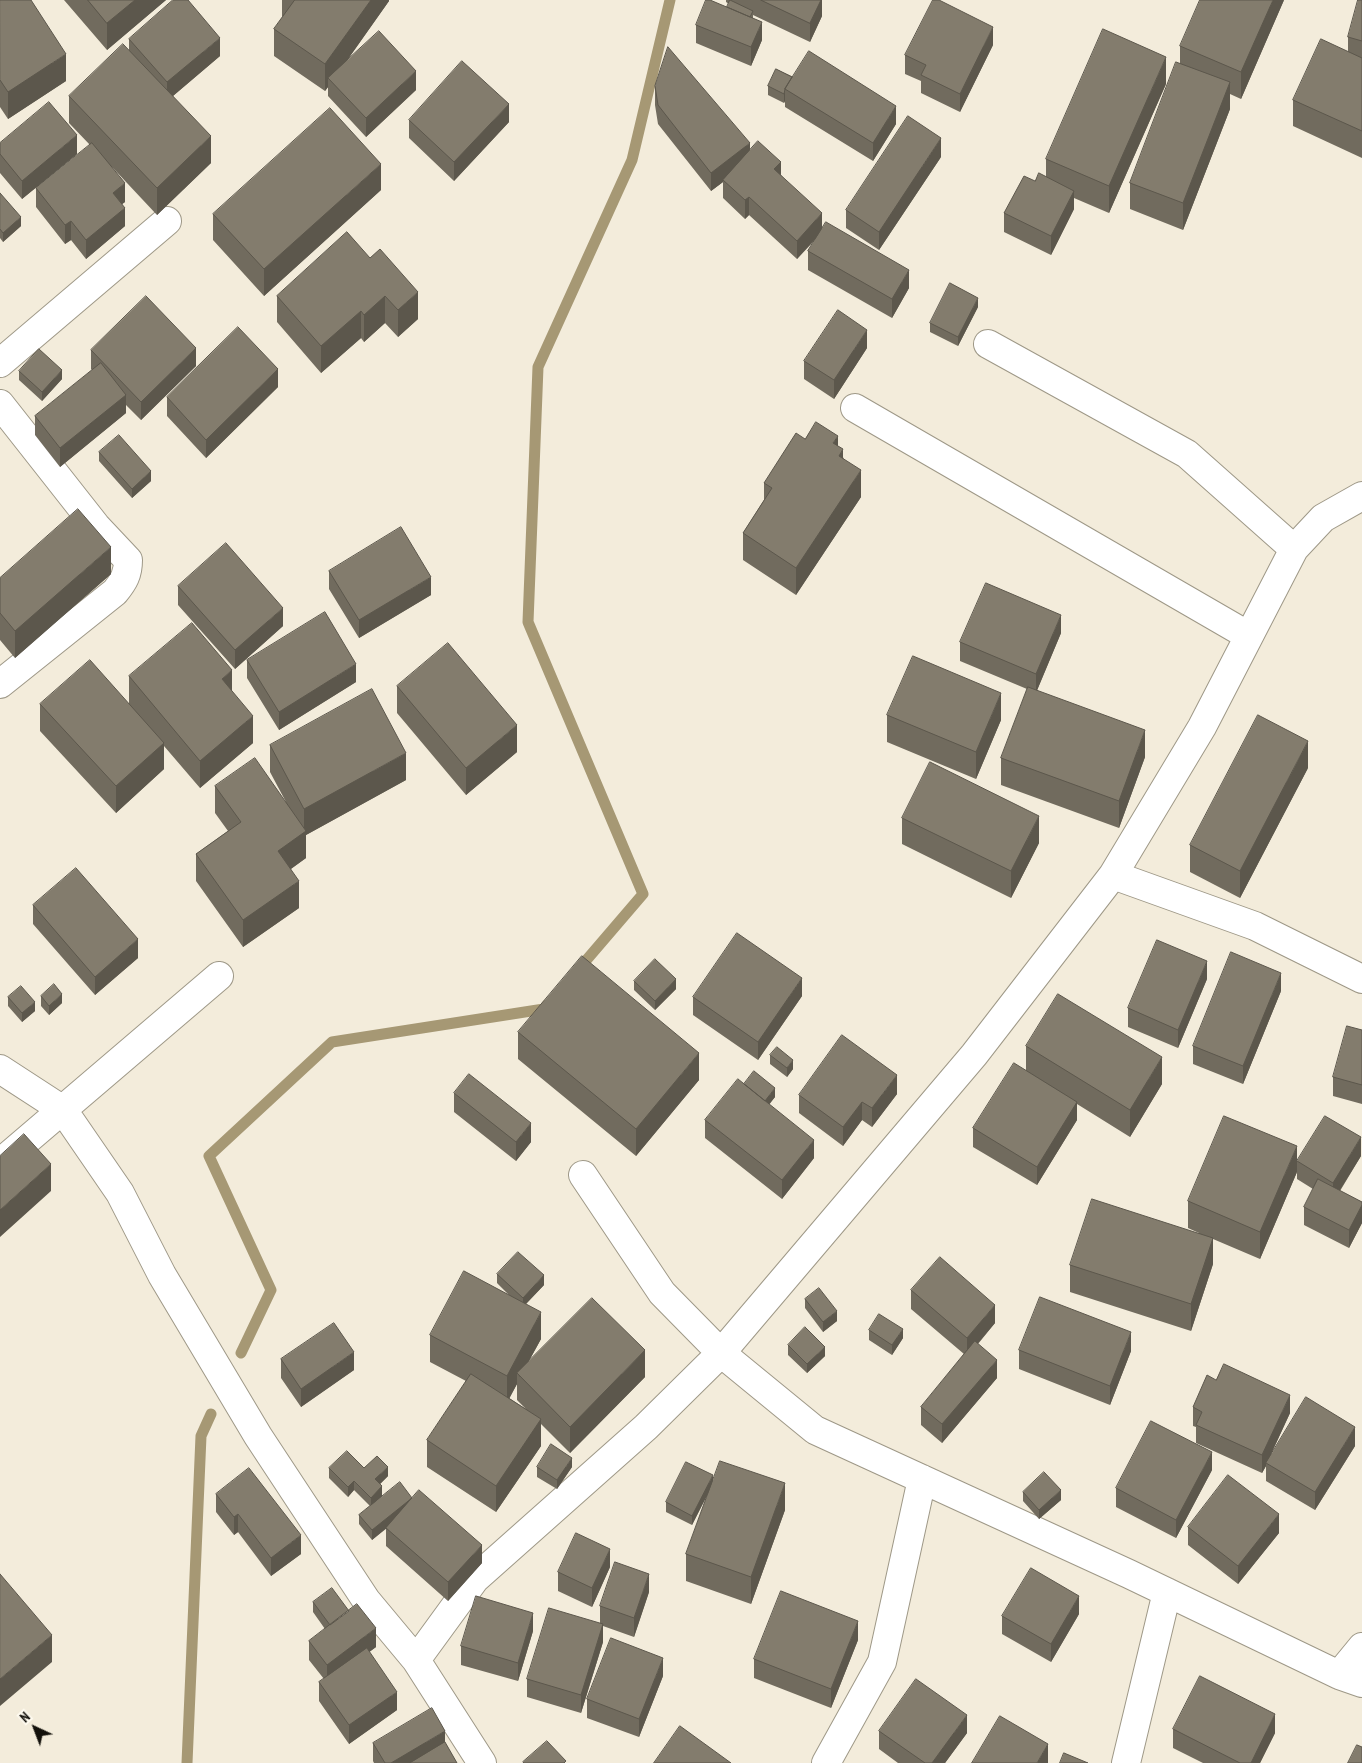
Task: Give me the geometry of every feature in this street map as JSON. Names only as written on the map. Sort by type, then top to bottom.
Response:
[{"type":"street","points":[[0,363],[167,220]]},
{"type":"street","points":[[988,344],[1187,454],[1294,549]]},
{"type":"street","points":[[0,404],[96,526],[128,560],[128,572],[124,581],[114,592],[0,684]]},
{"type":"street","points":[[855,408],[1249,636]]},
{"type":"street","points":[[416,1660],[475,1579],[646,1427],[721,1353],[974,1055],[1113,875],[1202,727],[1294,549],[1323,518],[1362,496]]},
{"type":"street","points":[[1113,875],[1255,926],[1362,979]]},
{"type":"street","points":[[0,1163],[219,976]]},
{"type":"street","points":[[0,1069],[63,1110],[120,1193],[162,1275],[258,1436],[366,1600],[416,1660],[482,1763]]},
{"type":"street","points":[[583,1175],[662,1293],[721,1353],[815,1430],[1351,1679],[1362,1647]]},
{"type":"street","points":[[826,1763],[882,1662],[922,1479]]},
{"type":"street","points":[[1126,1763],[1167,1592]]},
{"type":"building","points":[[0,0],[31,0],[66,54],[8,92],[0,80]]},
{"type":"building","points":[[88,0],[135,0],[107,23]]},
{"type":"building","points":[[173,0],[188,0],[220,38],[167,82],[129,39]]},
{"type":"building","points":[[295,0],[371,0],[325,64],[274,29]]},
{"type":"building","points":[[706,0],[762,22],[751,47],[696,25]]},
{"type":"building","points":[[730,0],[753,11],[750,17],[727,7]]},
{"type":"building","points":[[761,0],[821,0],[810,23]]},
{"type":"building","points":[[933,0],[939,0],[993,27],[960,94],[921,75],[926,65],[905,55]]},
{"type":"building","points":[[1200,0],[1273,0],[1241,72],[1180,46]]},
{"type":"building","points":[[1358,0],[1362,0],[1362,41],[1348,37]]},
{"type":"building","points":[[1103,29],[1166,57],[1109,186],[1046,159]]},
{"type":"building","points":[[379,31],[416,71],[366,118],[328,78]]},
{"type":"building","points":[[1321,39],[1362,58],[1362,131],[1293,100]]},
{"type":"building","points":[[123,44],[211,136],[157,188],[69,96]]},
{"type":"building","points":[[668,47],[750,143],[711,173],[658,105],[655,86]]},
{"type":"building","points":[[809,51],[896,106],[873,143],[785,89]]},
{"type":"building","points":[[462,61],[509,104],[454,162],[409,120]]},
{"type":"building","points":[[1176,62],[1230,82],[1183,203],[1130,183]]},
{"type":"building","points":[[776,69],[792,77],[784,94],[768,86]]},
{"type":"building","points":[[49,102],[77,135],[22,181],[0,154],[0,143]]},
{"type":"building","points":[[330,108],[381,164],[264,269],[213,214]]},
{"type":"building","points":[[908,116],[941,138],[879,232],[846,210]]},
{"type":"building","points":[[758,141],[781,162],[774,169],[822,213],[797,241],[749,197],[745,200],[723,180]]},
{"type":"building","points":[[92,143],[125,183],[113,193],[125,208],[86,240],[71,221],[65,225],[36,188]]},
{"type":"building","points":[[1039,173],[1074,191],[1051,236],[1004,213],[1024,176],[1035,181]]},
{"type":"building","points":[[0,193],[21,217],[3,233],[0,229]]},
{"type":"building","points":[[826,222],[909,270],[892,299],[808,251]]},
{"type":"building","points":[[347,232],[370,258],[380,249],[418,292],[398,310],[385,296],[364,315],[361,311],[321,346],[277,296]]},
{"type":"building","points":[[950,283],[978,298],[958,337],[930,323]]},
{"type":"building","points":[[146,296],[196,348],[141,402],[91,350]]},
{"type":"building","points":[[838,310],[867,330],[834,380],[804,361]]},
{"type":"building","points":[[238,327],[278,369],[206,440],[167,397]]},
{"type":"building","points":[[39,349],[62,370],[42,392],[19,371]]},
{"type":"building","points":[[101,363],[126,395],[60,448],[35,416]]},
{"type":"building","points":[[816,422],[838,436],[833,443],[843,449],[839,456],[861,470],[796,568],[743,533],[772,488],[764,483],[796,433],[805,439]]},
{"type":"building","points":[[119,435],[151,471],[132,489],[99,452]]},
{"type":"building","points":[[78,509],[111,547],[15,631],[0,613],[0,578]]},
{"type":"building","points":[[401,527],[431,577],[359,620],[329,571]]},
{"type":"building","points":[[226,543],[283,608],[235,650],[178,586]]},
{"type":"building","points":[[986,583],[1061,615],[1036,674],[960,642]]},
{"type":"building","points":[[325,612],[356,664],[279,712],[247,660]]},
{"type":"building","points":[[192,623],[232,670],[222,679],[253,716],[200,761],[129,676]]},
{"type":"building","points":[[448,643],[517,725],[466,768],[397,686]]},
{"type":"building","points":[[913,656],[1001,693],[976,752],[887,715]]},
{"type":"building","points":[[90,660],[164,743],[116,786],[40,704]]},
{"type":"building","points":[[1028,687],[1145,730],[1119,801],[1001,758]]},
{"type":"building","points":[[372,689],[406,753],[304,809],[270,745]]},
{"type":"building","points":[[1258,715],[1308,741],[1240,871],[1190,845]]},
{"type":"building","points":[[255,758],[306,831],[278,851],[299,881],[243,920],[196,854],[241,822],[215,786]]},
{"type":"building","points":[[930,762],[1039,816],[1011,871],[902,818]]},
{"type":"building","points":[[76,868],[138,939],[95,977],[33,905]]},
{"type":"building","points":[[737,933],[802,978],[758,1042],[693,997]]},
{"type":"building","points":[[1157,940],[1207,961],[1178,1030],[1128,1008]]},
{"type":"building","points":[[1231,952],[1281,973],[1243,1066],[1193,1046]]},
{"type":"building","points":[[582,956],[699,1053],[636,1129],[518,1032]]},
{"type":"building","points":[[655,959],[676,979],[655,1001],[634,981]]},
{"type":"building","points":[[54,984],[62,994],[49,1006],[41,996]]},
{"type":"building","points":[[21,986],[35,1002],[22,1013],[8,997]]},
{"type":"building","points":[[1058,994],[1162,1057],[1130,1110],[1026,1046]]},
{"type":"building","points":[[1347,1026],[1362,1030],[1362,1085],[1333,1077]]},
{"type":"building","points":[[842,1035],[897,1075],[872,1108],[862,1102],[843,1127],[799,1095]]},
{"type":"building","points":[[777,1047],[793,1060],[787,1068],[770,1055]]},
{"type":"building","points":[[1014,1063],[1077,1102],[1037,1167],[973,1128]]},
{"type":"building","points":[[754,1071],[775,1088],[765,1101],[744,1084]]},
{"type":"building","points":[[469,1074],[531,1123],[516,1142],[454,1093]]},
{"type":"building","points":[[738,1079],[814,1140],[782,1180],[705,1120]]},
{"type":"building","points":[[1224,1116],[1297,1146],[1260,1232],[1188,1201]]},
{"type":"building","points":[[1325,1116],[1361,1137],[1333,1183],[1297,1161]]},
{"type":"building","points":[[24,1134],[51,1164],[0,1210],[0,1156]]},
{"type":"building","points":[[1318,1179],[1362,1202],[1349,1230],[1304,1207]]},
{"type":"building","points":[[1092,1199],[1213,1238],[1191,1304],[1070,1265]]},
{"type":"building","points":[[518,1252],[544,1275],[523,1298],[497,1274]]},
{"type":"building","points":[[940,1257],[995,1305],[967,1338],[911,1290]]},
{"type":"building","points":[[464,1271],[541,1312],[507,1376],[430,1335]]},
{"type":"building","points":[[819,1288],[837,1311],[823,1322],[805,1299]]},
{"type":"building","points":[[1040,1297],[1131,1332],[1110,1386],[1019,1350]]},
{"type":"building","points":[[592,1298],[645,1350],[570,1427],[517,1373]]},
{"type":"building","points":[[879,1314],[903,1329],[892,1345],[869,1330]]},
{"type":"building","points":[[334,1323],[354,1352],[301,1389],[281,1359]]},
{"type":"building","points":[[805,1327],[825,1347],[807,1364],[788,1345]]},
{"type":"building","points":[[975,1341],[997,1360],[942,1424],[921,1407]]},
{"type":"building","points":[[1224,1364],[1290,1395],[1262,1455],[1196,1425],[1202,1412],[1193,1407],[1207,1375],[1216,1380]]},
{"type":"building","points":[[471,1374],[541,1419],[496,1486],[427,1440]]},
{"type":"building","points":[[1306,1397],[1355,1427],[1315,1492],[1266,1463]]},
{"type":"building","points":[[1151,1421],[1212,1452],[1176,1520],[1116,1488]]},
{"type":"building","points":[[551,1444],[572,1458],[557,1480],[537,1467]]},
{"type":"building","points":[[347,1451],[364,1468],[377,1456],[388,1467],[375,1479],[382,1486],[371,1498],[354,1481],[348,1487],[329,1468]]},
{"type":"building","points":[[720,1461],[785,1483],[751,1577],[686,1554]]},
{"type":"building","points":[[686,1462],[713,1475],[692,1516],[666,1502]]},
{"type":"building","points":[[249,1468],[301,1535],[271,1558],[238,1514],[234,1517],[216,1494]]},
{"type":"building","points":[[1044,1472],[1061,1490],[1039,1510],[1023,1492]]},
{"type":"building","points":[[1228,1475],[1279,1514],[1238,1566],[1188,1527]]},
{"type":"building","points":[[400,1482],[412,1498],[372,1530],[359,1515]]},
{"type":"building","points":[[419,1490],[482,1545],[448,1582],[386,1528]]},
{"type":"building","points":[[576,1533],[610,1549],[592,1588],[558,1572]]},
{"type":"building","points":[[615,1562],[649,1574],[634,1618],[600,1606]]},
{"type":"building","points":[[1031,1568],[1079,1596],[1051,1644],[1002,1616]]},
{"type":"building","points":[[0,1574],[52,1635],[0,1679]]},
{"type":"building","points":[[332,1588],[349,1611],[330,1625],[313,1602]]},
{"type":"building","points":[[781,1591],[858,1621],[831,1689],[754,1659]]},
{"type":"building","points":[[476,1596],[533,1613],[518,1663],[461,1646]]},
{"type":"building","points":[[357,1604],[376,1628],[327,1665],[309,1641]]},
{"type":"building","points":[[549,1608],[603,1624],[581,1695],[527,1679]]},
{"type":"building","points":[[611,1638],[663,1658],[639,1719],[587,1699]]},
{"type":"building","points":[[367,1648],[397,1692],[349,1725],[319,1682]]},
{"type":"building","points":[[1200,1676],[1275,1714],[1251,1763],[1240,1763],[1173,1729]]},
{"type":"building","points":[[916,1679],[967,1715],[932,1763],[925,1763],[879,1731]]},
{"type":"building","points":[[432,1708],[445,1731],[391,1763],[385,1763],[373,1743]]},
{"type":"building","points":[[1000,1716],[1048,1744],[1037,1763],[972,1763]]},
{"type":"building","points":[[680,1726],[731,1763],[654,1763]]},
{"type":"building","points":[[547,1741],[566,1761],[564,1763],[523,1762]]},
{"type":"building","points":[[445,1742],[457,1763],[410,1763]]},
{"type":"building","points":[[1357,1745],[1362,1747],[1362,1763],[1348,1763]]},
{"type":"building","points":[[1064,1753],[1088,1763],[1060,1763]]},
{"type":"waterway","points":[[577,971],[643,894],[528,622],[538,367],[632,160],[670,0]]},
{"type":"waterway","points":[[241,1353],[271,1290],[209,1156],[332,1042],[544,1009],[547,1005]]},
{"type":"waterway","points":[[187,1763],[201,1436],[211,1414]]}]
